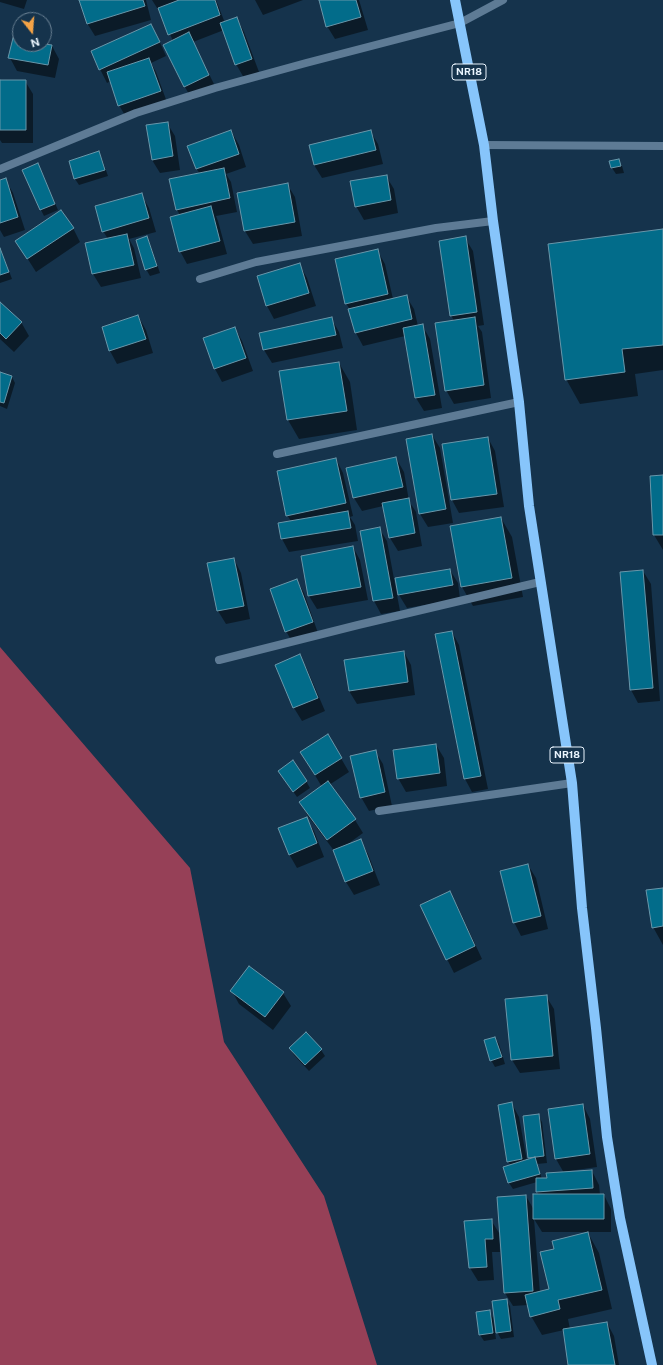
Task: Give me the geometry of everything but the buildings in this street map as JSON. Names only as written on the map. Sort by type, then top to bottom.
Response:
[{"type":"main road","name":"NR18","points":[[455,0],[484,145],[493,221],[519,402],[529,506],[572,783],[582,908],[607,1137],[620,1218],[652,1365]]},
{"type":"street","points":[[0,169],[136,113],[215,88],[460,23],[503,0]]},
{"type":"street","points":[[484,145],[663,146]]},
{"type":"street","points":[[200,278],[256,262],[436,228],[493,221]]},
{"type":"street","points":[[277,454],[519,402]]},
{"type":"street","points":[[219,660],[540,582]]},
{"type":"street","points":[[379,811],[572,783]]},
{"type":"shaded area","points":[[0,647],[190,868],[224,1042],[324,1196],[377,1365],[0,1365]]}]
